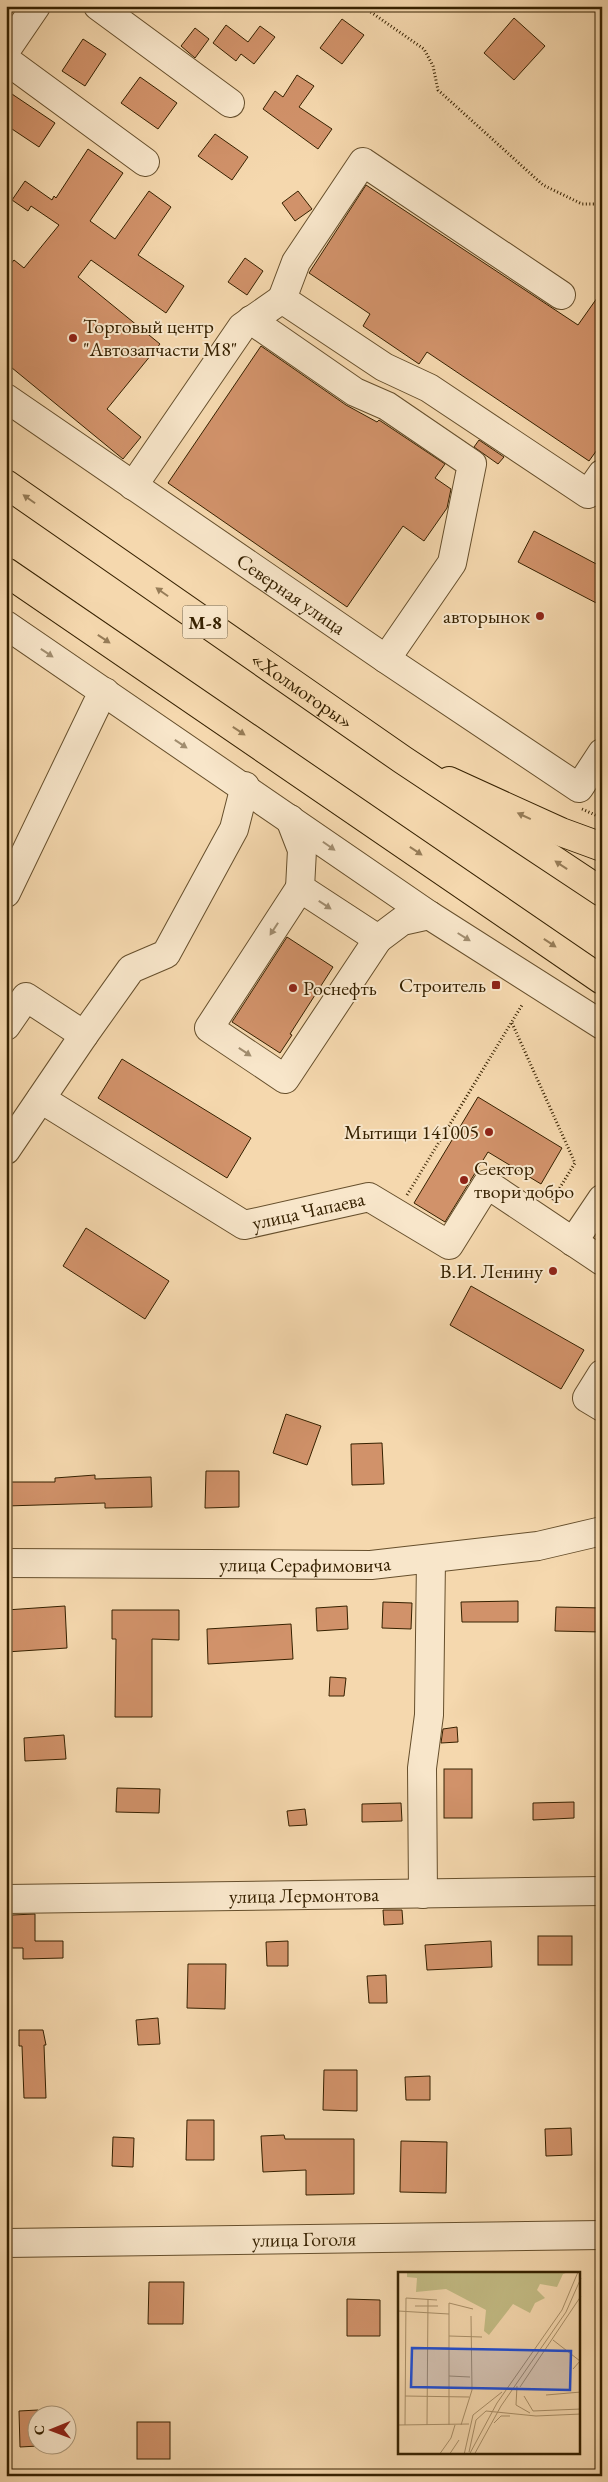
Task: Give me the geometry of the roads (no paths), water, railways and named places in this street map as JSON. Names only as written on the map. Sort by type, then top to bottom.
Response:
[{"type":"main road","name":"«Холмогоры»","points":[[6,484],[403,760],[602,892]]},
{"type":"main road","points":[[6,572],[602,980]]},
{"type":"main road","points":[[403,760],[560,832],[602,847]]},
{"type":"street","points":[[6,50],[36,6]]},
{"type":"street","points":[[98,6],[230,103]]},
{"type":"street","points":[[6,60],[145,162]]},
{"type":"street","points":[[133,486],[242,327],[282,299],[296,262],[363,162],[561,295]]},
{"type":"street","points":[[282,299],[384,367],[429,388],[588,494],[602,474]]},
{"type":"street","points":[[252,320],[355,392],[388,406],[472,464],[452,563],[386,659]]},
{"type":"street","name":"Северная улица","points":[[6,398],[386,659],[579,788],[600,759]]},
{"type":"street","points":[[6,625],[245,786],[429,915],[602,1025]]},
{"type":"street","points":[[6,893],[97,704],[105,692]]},
{"type":"street","points":[[6,1150],[131,968],[166,954],[234,829],[245,786]]},
{"type":"street","points":[[290,819],[302,850],[300,888],[208,1028],[285,1079],[378,939],[402,921],[429,915]]},
{"type":"street","points":[[300,888],[378,939]]},
{"type":"street","points":[[6,1026],[26,997],[84,1035]]},
{"type":"street","name":"улица Чапаева","points":[[41,1100],[244,1226],[370,1197],[450,1245],[487,1184],[602,1261]]},
{"type":"street","points":[[573,1242],[602,1199]]},
{"type":"street","points":[[602,1374],[587,1398],[602,1408]]},
{"type":"street","name":"улица Серафимовича","points":[[6,1563],[371,1565],[538,1546],[602,1531]]},
{"type":"street","points":[[423,1894],[422,1768],[429,1715],[431,1559]]},
{"type":"street","name":"улица Лермонтова","points":[[6,1899],[602,1891]]},
{"type":"street","name":"улица Гоголя","points":[[6,2243],[602,2235]]},
{"type":"place","name":"Торговый центр \"Автозапчасти М8\"","points":[[73,338]]},
{"type":"place","name":"авторынок","points":[[540,616]]},
{"type":"place","name":"Строитель","points":[[496,985]]},
{"type":"place","name":"Роснефть","points":[[293,988]]},
{"type":"place","name":"Мытищи 141005","points":[[489,1132]]},
{"type":"place","name":"Сектор твори добро","points":[[464,1180]]},
{"type":"place","name":"В.И. Ленину","points":[[553,1271]]}]
